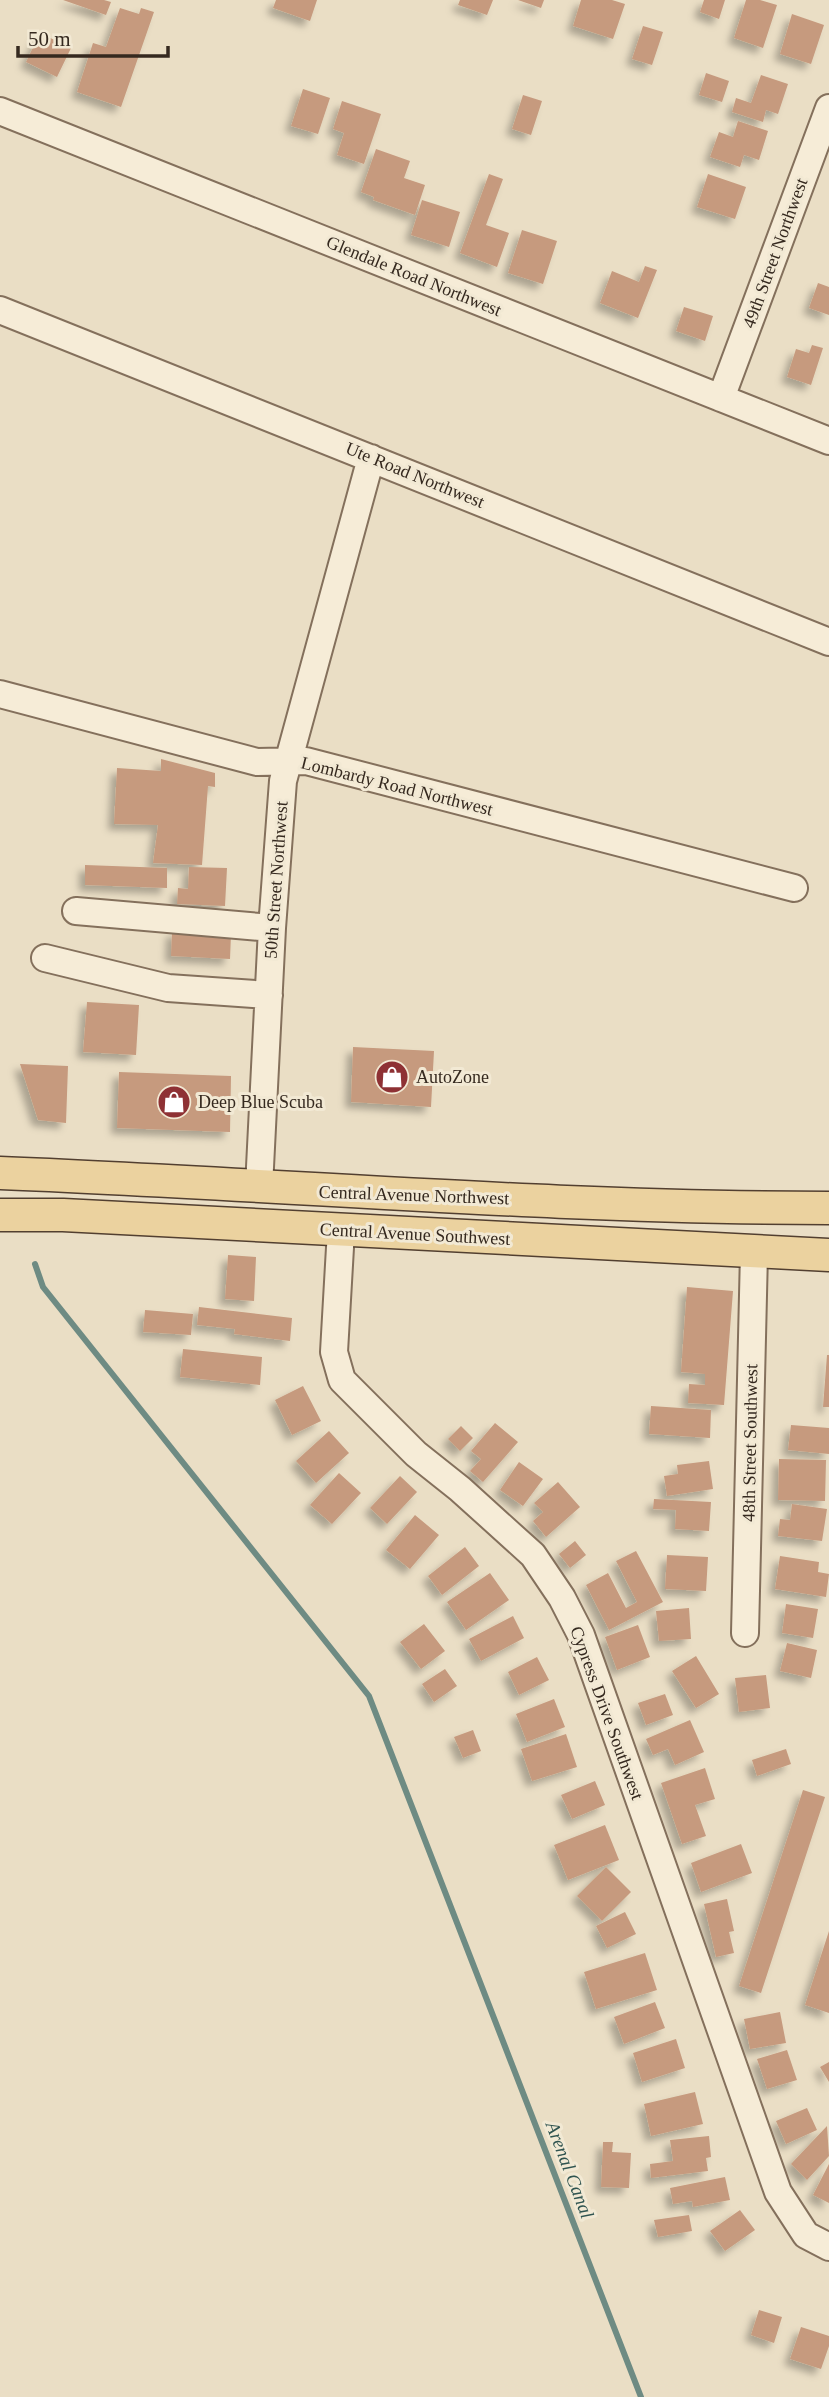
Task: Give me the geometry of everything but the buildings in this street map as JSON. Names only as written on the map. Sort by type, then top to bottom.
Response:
[{"type":"main road","name":"Central Avenue Northwest","points":[[0,1173],[343,1192],[720,1207],[829,1208]]},
{"type":"main road","name":"Central Avenue Southwest","points":[[0,1215],[63,1215],[829,1255]]},
{"type":"street","name":"49th Street Northwest","points":[[721,398],[829,108]]},
{"type":"street","name":"Glendale Road Northwest","points":[[0,111],[829,441]]},
{"type":"street","name":"Ute Road Northwest","points":[[0,310],[829,642]]},
{"type":"street","name":"50th Street Northwest","points":[[259,1187],[280,802],[288,760],[371,458]]},
{"type":"street","name":"Lombardy Road Northwest","points":[[0,694],[257,762],[306,761],[794,888]]},
{"type":"street","points":[[76,911],[272,928]]},
{"type":"street","points":[[45,958],[168,988],[269,995]]},
{"type":"street","name":"Cypress Drive Southwest","points":[[341,1230],[334,1352],[342,1380],[416,1454],[460,1489],[533,1555],[562,1598],[581,1635],[778,2192],[806,2235],[829,2247]]},
{"type":"street","name":"48th Street Southwest","points":[[745,1633],[754,1253]]},
{"type":"waterway","name":"Arenal Canal","points":[[35,1264],[43,1287],[369,1696],[641,2397]]},
{"type":"place","name":"AutoZone","points":[[392,1077]]},
{"type":"place","name":"Deep Blue Scuba","points":[[174,1102]]}]
